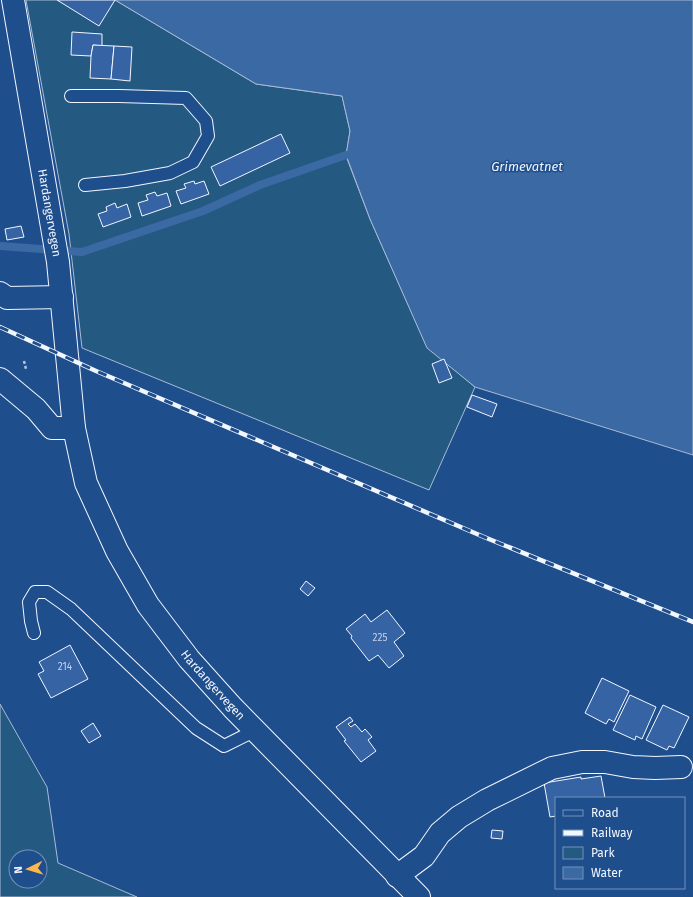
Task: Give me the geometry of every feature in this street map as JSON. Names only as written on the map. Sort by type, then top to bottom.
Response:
[{"type":"main road","points":[[0,3],[10,0]]},
{"type":"main road","name":"Hardangervegen","points":[[13,0],[58,262],[74,428],[86,483],[117,551],[148,605],[189,658],[233,708],[419,897]]},
{"type":"main road","points":[[0,293],[7,298],[62,297]]},
{"type":"main road","points":[[0,379],[36,409],[52,428],[74,428]]},
{"type":"main road","points":[[397,876],[424,856],[440,833],[459,817],[487,800],[552,768],[582,762],[606,762],[633,767],[681,767]]},
{"type":"lane","points":[[71,96],[186,98],[206,121],[208,136],[193,162],[170,173],[125,181],[85,185]]},
{"type":"lane","points":[[34,633],[29,602],[35,592],[47,592],[71,609],[196,728],[224,746],[256,730]]},
{"type":"green space","points":[[26,0],[115,0],[256,84],[342,96],[350,131],[346,156],[370,219],[427,347],[475,387],[429,490],[82,348],[69,234]]},
{"type":"green space","points":[[0,704],[47,787],[58,863],[137,897],[0,897]]},
{"type":"water","name":"Grimevatnet","points":[[115,0],[693,0],[693,455],[475,387],[427,348],[370,219],[346,155],[350,131],[342,96],[256,84]]},
{"type":"building","points":[[57,0],[115,0],[99,26]]},
{"type":"building","points":[[72,32],[102,34],[102,46],[93,45],[91,56],[71,55]]},
{"type":"building","points":[[93,45],[114,46],[111,79],[90,78]]},
{"type":"building","points":[[114,46],[132,47],[130,81],[111,79]]},
{"type":"building","points":[[281,134],[290,153],[220,186],[211,167]]},
{"type":"building","points":[[194,181],[195,184],[204,181],[209,194],[181,204],[176,191],[186,188],[184,184]]},
{"type":"building","points":[[155,192],[157,196],[167,193],[171,206],[142,216],[138,203],[148,200],[146,195]]},
{"type":"building","points":[[115,203],[117,208],[127,204],[131,217],[103,227],[98,214],[107,211],[106,207]]},
{"type":"building","points":[[21,226],[24,237],[7,240],[5,229]]},
{"type":"building","points":[[444,359],[452,378],[439,383],[432,364]]},
{"type":"building","points":[[472,395],[497,404],[492,417],[467,407]]},
{"type":"building","points":[[306,581],[315,588],[308,596],[300,589]]},
{"type":"building","points":[[387,610],[405,633],[394,642],[404,656],[389,668],[378,655],[369,661],[346,629],[365,614],[371,622]]},
{"type":"building","points":[[70,645],[88,679],[51,698],[38,674],[44,671],[39,662]]},
{"type":"building","points":[[602,678],[629,691],[614,722],[609,719],[606,724],[585,713]]},
{"type":"building","points":[[630,695],[656,707],[642,739],[636,736],[635,740],[613,730]]},
{"type":"building","points":[[663,705],[689,717],[674,748],[669,746],[667,750],[646,740]]},
{"type":"building","points":[[350,717],[353,721],[348,724],[351,727],[355,724],[362,732],[365,729],[372,737],[368,740],[376,751],[361,762],[344,741],[346,740],[336,727]]},
{"type":"building","points":[[93,723],[101,736],[89,743],[81,731]]},
{"type":"building","points":[[601,776],[605,797],[555,797],[555,816],[550,817],[544,783],[581,777],[581,779]]},
{"type":"building","points":[[492,830],[503,831],[502,839],[491,838]]},
{"type":"waterway","points":[[0,246],[82,252],[203,211],[260,185],[346,155]]},
{"type":"railway","points":[[0,327],[96,371],[484,537],[693,622]]}]
